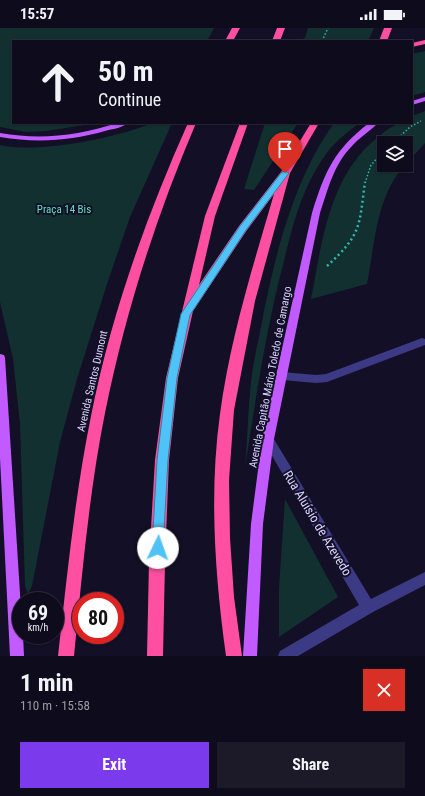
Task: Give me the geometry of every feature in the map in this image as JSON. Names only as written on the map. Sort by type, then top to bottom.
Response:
[{"type":"highway","points":[[230,40],[236,28]]},
{"type":"highway","points":[[276,40],[281,28]]},
{"type":"highway","points":[[383,40],[388,28]]},
{"type":"highway","points":[[413,45],[425,42]]},
{"type":"highway","name":"Avenida Santos Dumont","points":[[66,656],[77,552],[90,457],[108,369],[127,296],[147,234],[169,174],[192,124]]},
{"type":"highway","points":[[155,656],[157,562],[162,460],[172,378],[210,216],[244,124]]},
{"type":"highway","points":[[186,314],[243,228],[285,173],[314,124]]},
{"type":"highway","points":[[234,656],[229,619],[224,558],[222,482],[226,419],[238,352],[285,173]]},
{"type":"main road","points":[[413,103],[425,98]]},
{"type":"main road","points":[[0,135],[30,139],[56,138],[82,135],[121,124]]},
{"type":"main road","name":"Avenida Capitão Mário Toledo de Camargo","points":[[250,656],[256,524],[268,439],[316,213],[327,179],[344,150],[373,124]]},
{"type":"main road","points":[[0,358],[17,656]]},
{"type":"street","points":[[282,376],[316,379],[327,378],[422,342]]},
{"type":"street","name":"Rua Aluísio de Azevedo","points":[[268,439],[368,608]]},
{"type":"street","points":[[285,656],[368,608],[425,578]]},
{"type":"path","points":[[322,40],[328,28]]},
{"type":"path","points":[[400,136],[410,127],[425,120]]},
{"type":"path","points":[[300,290],[346,250],[358,227],[364,203],[365,183],[369,168],[377,159]]},
{"type":"green space","points":[[0,28],[214,28],[208,40],[12,40],[12,124],[92,124],[46,131],[26,132],[0,127]]},
{"type":"green space","points":[[308,28],[374,28],[368,40],[301,40],[305,38]]},
{"type":"green space","points":[[425,51],[425,92],[413,96],[413,54]]},
{"type":"green space","points":[[425,111],[425,143],[413,156],[413,136],[380,136],[393,126],[413,124],[413,116]]},
{"type":"green space","name":"Praça 14 Bis","points":[[150,124],[172,124],[130,217],[77,379],[60,442],[32,586],[29,592],[27,592],[25,586],[20,424],[13,359],[0,302],[0,145],[16,147],[55,146],[119,134]]},
{"type":"green space","points":[[265,124],[297,124],[254,190],[244,189]]},
{"type":"green space","points":[[333,124],[359,124],[333,145],[326,154],[311,179],[295,219],[287,247],[267,338],[257,389],[245,467],[253,367],[268,291],[289,215],[308,167],[320,144]]},
{"type":"green space","points":[[377,138],[377,172],[399,172],[395,177],[382,206],[367,284],[311,299],[319,255],[330,211],[348,171],[361,153]]},
{"type":"green space","points":[[285,499],[338,597],[279,637],[279,588]]},
{"type":"route","points":[[158,548],[162,460],[172,378],[186,314],[243,228],[285,173]]}]
